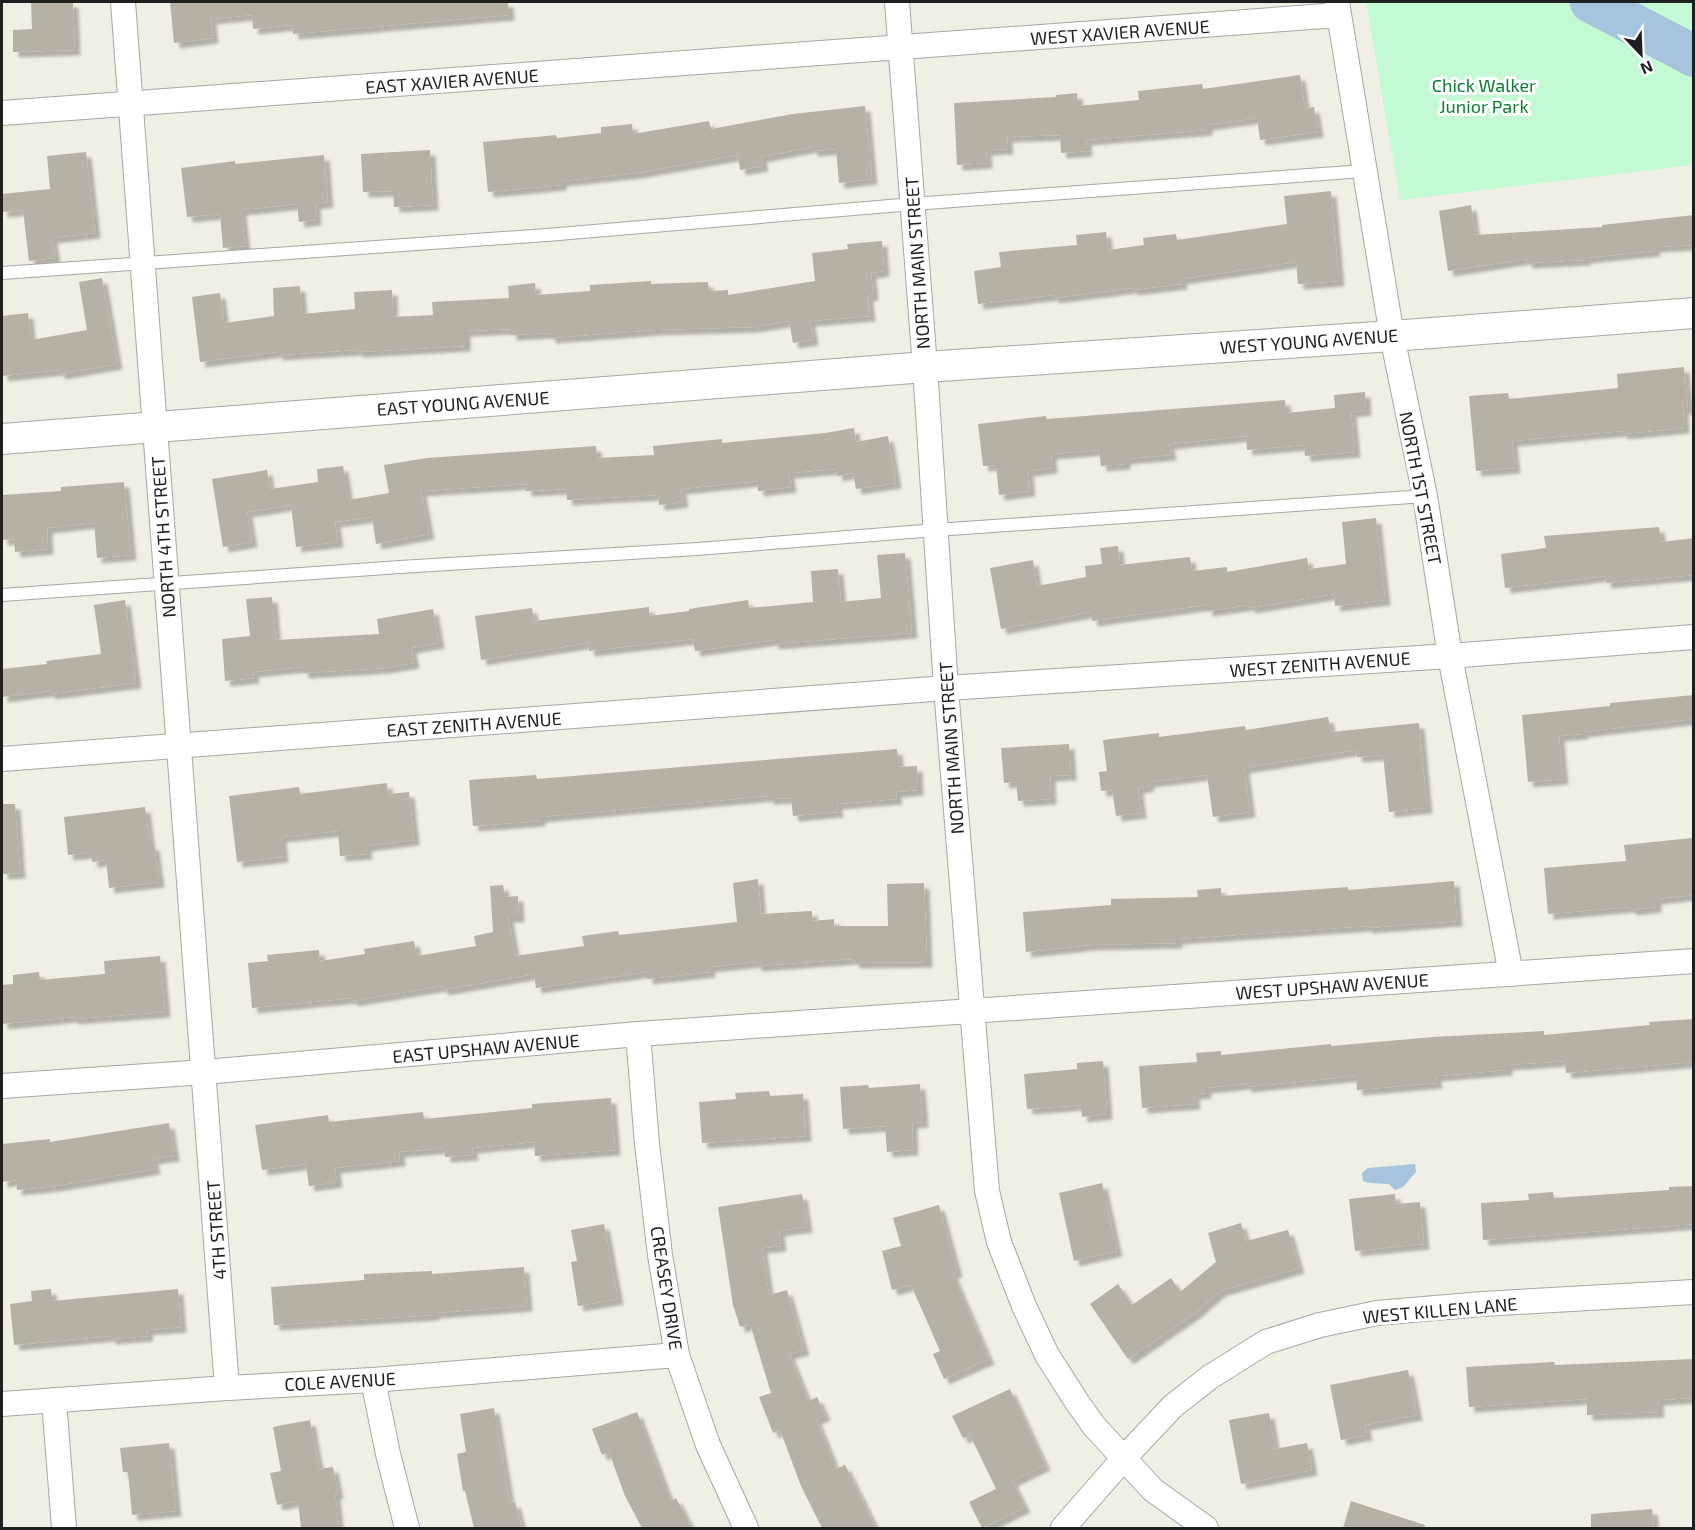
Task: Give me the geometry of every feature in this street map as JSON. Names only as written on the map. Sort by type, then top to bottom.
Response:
[{"type":"street","name":"NORTH 4TH STREET","points":[[123,2],[205,1072]]},
{"type":"street","name":"NORTH MAIN STREET","points":[[897,2],[925,367],[946,688],[987,1191],[999,1242],[1024,1306],[1047,1354],[1094,1426],[1153,1490],[1206,1528]]},
{"type":"street","name":"WEST XAVIER AVENUE","points":[[902,49],[1338,8]]},
{"type":"street","name":"NORTH 1ST STREET","points":[[1338,8],[1392,336],[1425,496],[1450,656],[1511,974]]},
{"type":"street","name":"EAST XAVIER AVENUE","points":[[2,113],[902,49]]},
{"type":"street","name":"WEST YOUNG AVENUE","points":[[925,367],[1694,313]]},
{"type":"street","name":"EAST YOUNG AVENUE","points":[[2,439],[925,367]]},
{"type":"street","name":"WEST ZENITH AVENUE","points":[[946,688],[1450,656],[1694,637]]},
{"type":"street","name":"EAST ZENITH AVENUE","points":[[2,759],[946,688]]},
{"type":"street","name":"WEST UPSHAW AVENUE","points":[[971,1010],[1694,961]]},
{"type":"street","name":"EAST UPSHAW AVENUE","points":[[2,1086],[205,1072],[638,1034],[971,1010]]},
{"type":"street","name":"CREASEY DRIVE","points":[[638,1034],[647,1144],[660,1255],[677,1355],[708,1445],[746,1528]]},
{"type":"street","name":"4TH STREET","points":[[205,1072],[227,1388]]},
{"type":"street","name":"WEST KILLEN LANE","points":[[1063,1528],[1173,1406],[1210,1377],[1266,1342],[1320,1325],[1377,1313],[1482,1304],[1694,1292]]},
{"type":"street","name":"COLE AVENUE","points":[[2,1404],[373,1380],[677,1355]]},
{"type":"street","points":[[373,1380],[388,1454],[407,1528]]},
{"type":"street","points":[[54,1400],[64,1528]]},
{"type":"lane","points":[[2,273],[547,235],[913,204],[1364,171]]},
{"type":"lane","points":[[2,595],[697,549],[1425,496]]},
{"type":"green space","name":"Chick Walker Junior Park","points":[[1366,2],[1693,2],[1693,165],[1400,200]]},
{"type":"water","points":[[1415,1164],[1416,1172],[1403,1187],[1395,1190],[1389,1184],[1363,1181],[1362,1173],[1368,1168]]},
{"type":"building","points":[[31,2],[73,2],[75,50],[13,52],[13,30],[32,29]]},
{"type":"building","points":[[170,2],[508,2],[509,15],[293,34],[292,25],[253,29],[252,15],[211,19],[213,38],[174,43]]},
{"type":"building","points":[[1300,75],[1305,109],[1314,107],[1318,132],[1260,140],[1257,118],[1207,125],[1207,130],[1086,140],[1087,151],[1061,153],[1060,135],[1007,137],[1008,149],[986,150],[987,163],[957,165],[954,103],[1056,97],[1056,95],[1077,93],[1078,106],[1139,100],[1138,91],[1202,84],[1203,89]]},
{"type":"building","points":[[865,106],[872,179],[839,183],[836,149],[812,151],[812,147],[761,157],[763,166],[740,170],[738,155],[637,173],[561,181],[561,185],[488,192],[483,142],[601,133],[601,127],[632,124],[633,134],[709,121],[711,129],[793,114]]},
{"type":"building","points":[[430,150],[433,205],[394,207],[393,191],[363,192],[361,154]]},
{"type":"building","points":[[86,152],[95,233],[52,238],[55,258],[29,261],[23,210],[2,212],[2,194],[50,189],[47,156]]},
{"type":"building","points":[[324,155],[328,202],[315,204],[316,220],[299,222],[297,204],[241,210],[245,246],[223,248],[220,214],[187,217],[181,168],[235,161],[235,164]]},
{"type":"building","points":[[1331,191],[1339,281],[1298,284],[1296,262],[1181,279],[1182,284],[978,304],[974,271],[1001,267],[999,252],[1077,245],[1076,235],[1106,232],[1108,250],[1144,245],[1143,238],[1176,234],[1177,240],[1287,224],[1284,196]]},
{"type":"building","points":[[1471,205],[1475,235],[1602,227],[1602,225],[1694,215],[1694,245],[1654,247],[1655,251],[1585,258],[1585,260],[1527,263],[1526,259],[1448,271],[1439,211]]},
{"type":"building","points":[[882,241],[884,271],[871,273],[873,295],[868,296],[870,316],[810,321],[813,340],[793,343],[789,321],[754,327],[654,330],[550,338],[550,333],[511,335],[511,329],[465,331],[465,346],[277,355],[277,352],[200,362],[192,297],[220,293],[224,323],[274,316],[273,288],[300,286],[302,314],[355,309],[354,292],[392,290],[393,317],[433,315],[432,302],[509,298],[508,286],[535,283],[536,295],[590,291],[590,285],[651,281],[651,284],[708,282],[709,291],[728,290],[728,295],[815,281],[812,253],[848,249],[847,244]]},
{"type":"building","points":[[102,278],[117,364],[60,374],[59,370],[2,376],[2,316],[28,313],[31,340],[87,330],[79,282]]},
{"type":"building","points":[[1684,367],[1688,409],[1683,409],[1684,428],[1512,441],[1515,468],[1476,471],[1469,396],[1508,393],[1509,399],[1618,388],[1617,374]]},
{"type":"building","points":[[1365,392],[1366,410],[1351,412],[1355,452],[1305,456],[1304,445],[1247,450],[1246,436],[1169,444],[1171,455],[1125,459],[1125,464],[1101,466],[1099,450],[1051,454],[1052,468],[1028,471],[1030,491],[999,495],[996,465],[983,466],[978,424],[1046,416],[1047,419],[1285,400],[1286,413],[1335,408],[1334,395]]},
{"type":"building","points":[[854,428],[856,442],[888,436],[896,483],[856,489],[853,473],[837,476],[836,469],[789,473],[791,487],[758,491],[757,481],[681,489],[683,502],[659,505],[658,495],[567,500],[566,489],[526,491],[526,484],[421,491],[429,534],[376,544],[372,517],[335,522],[338,542],[296,547],[291,505],[247,512],[252,542],[223,547],[212,479],[267,470],[270,489],[318,482],[317,469],[343,466],[348,500],[389,493],[384,465],[427,458],[596,446],[597,458],[654,455],[653,446],[722,439],[722,443]]},
{"type":"building","points":[[124,482],[131,555],[97,558],[94,523],[47,528],[48,549],[15,552],[14,539],[2,540],[2,495],[61,491],[61,487]]},
{"type":"building","points":[[1376,518],[1385,600],[1335,606],[1334,594],[1250,608],[1249,605],[1207,611],[1207,605],[1092,621],[1091,612],[1001,629],[990,568],[1033,560],[1037,586],[1086,577],[1085,566],[1102,564],[1100,548],[1118,546],[1120,565],[1190,557],[1192,571],[1227,567],[1227,572],[1307,558],[1309,569],[1346,564],[1342,522]]},
{"type":"building","points":[[1659,527],[1661,542],[1694,538],[1694,575],[1606,583],[1605,576],[1505,588],[1501,554],[1546,548],[1544,536]]},
{"type":"building","points":[[905,553],[912,633],[773,644],[773,640],[695,651],[693,639],[589,651],[588,643],[481,660],[475,616],[532,608],[534,621],[649,607],[649,616],[748,600],[749,608],[813,602],[811,571],[838,569],[841,602],[881,598],[877,555]]},
{"type":"building","points":[[272,597],[276,640],[379,634],[377,619],[433,609],[439,643],[411,648],[414,663],[385,668],[303,673],[303,667],[253,672],[254,678],[225,681],[222,639],[250,636],[246,599]]},
{"type":"building","points":[[125,600],[136,683],[50,694],[50,691],[2,697],[2,669],[101,654],[94,605]]},
{"type":"building","points":[[1694,695],[1694,719],[1559,736],[1563,779],[1528,782],[1522,715]]},
{"type":"building","points":[[1328,717],[1331,732],[1419,723],[1427,808],[1389,812],[1383,755],[1357,757],[1356,750],[1244,768],[1250,812],[1213,817],[1207,775],[1148,782],[1149,786],[1138,788],[1141,813],[1116,816],[1112,790],[1101,791],[1099,772],[1107,771],[1103,740],[1159,733],[1159,737],[1245,726],[1246,730]]},
{"type":"building","points":[[1069,744],[1071,775],[1050,776],[1051,799],[1018,801],[1016,782],[1004,783],[1001,748]]},
{"type":"building","points":[[897,749],[899,767],[917,766],[918,790],[896,792],[897,799],[837,804],[838,812],[793,816],[791,798],[768,799],[768,796],[540,817],[540,821],[473,826],[469,780],[536,775],[537,779]]},
{"type":"building","points":[[387,783],[388,794],[409,792],[414,840],[366,846],[367,854],[340,856],[338,831],[281,837],[283,857],[237,862],[229,796],[299,787],[300,794]]},
{"type":"building","points":[[2,804],[15,804],[20,873],[2,874]]},
{"type":"building","points":[[145,807],[150,845],[154,845],[159,882],[109,888],[106,860],[92,862],[91,853],[68,855],[64,817]]},
{"type":"building","points":[[1692,838],[1694,895],[1656,899],[1656,907],[1548,914],[1544,868],[1626,861],[1624,845]]},
{"type":"building","points":[[758,879],[761,914],[812,911],[812,921],[834,919],[834,926],[888,926],[887,884],[924,883],[927,962],[854,963],[853,959],[756,966],[756,962],[709,967],[710,972],[647,979],[647,972],[536,988],[534,974],[443,990],[442,986],[352,1001],[352,998],[252,1008],[248,963],[268,961],[267,955],[319,950],[320,961],[365,954],[364,949],[414,941],[417,956],[476,946],[474,936],[493,932],[490,886],[503,885],[505,897],[518,896],[519,917],[508,917],[515,956],[584,946],[582,936],[618,931],[619,935],[737,922],[733,883]]},
{"type":"building","points":[[1454,881],[1457,921],[1177,939],[1177,943],[1091,945],[1026,952],[1023,912],[1111,905],[1111,899],[1198,897],[1197,890],[1221,888],[1221,896],[1348,887],[1348,890]]},
{"type":"building","points":[[160,956],[165,1012],[2,1024],[2,985],[13,984],[13,975],[39,972],[40,980],[105,974],[104,961]]},
{"type":"building","points":[[1694,1019],[1694,1062],[1566,1073],[1565,1061],[1507,1065],[1507,1070],[1436,1076],[1437,1083],[1357,1090],[1356,1076],[1246,1087],[1246,1084],[1206,1088],[1206,1093],[1194,1094],[1195,1104],[1142,1108],[1139,1066],[1197,1062],[1196,1053],[1221,1051],[1221,1055],[1331,1044],[1331,1046],[1433,1037],[1544,1031],[1544,1035]]},
{"type":"building","points":[[1103,1061],[1107,1114],[1082,1117],[1081,1105],[1027,1109],[1024,1074],[1077,1069],[1077,1063]]},
{"type":"building","points":[[920,1084],[923,1122],[912,1123],[913,1150],[887,1152],[885,1126],[843,1129],[840,1087],[868,1085],[869,1088]]},
{"type":"building","points":[[769,1091],[770,1096],[803,1094],[806,1136],[702,1143],[699,1102],[736,1099],[735,1093]]},
{"type":"building","points":[[611,1098],[615,1150],[535,1156],[534,1142],[472,1148],[473,1155],[445,1157],[444,1148],[399,1152],[400,1161],[335,1168],[337,1182],[309,1186],[306,1164],[262,1170],[255,1125],[328,1115],[329,1122],[423,1112],[424,1119],[532,1108],[532,1104]]},
{"type":"building","points":[[169,1123],[174,1156],[153,1159],[155,1169],[17,1190],[16,1180],[2,1182],[2,1144],[50,1139],[50,1142]]},
{"type":"building","points":[[1102,1183],[1117,1251],[1074,1261],[1059,1193]]},
{"type":"building","points":[[1694,1186],[1694,1224],[1483,1240],[1481,1203],[1529,1200],[1528,1194],[1553,1192],[1554,1198],[1669,1190],[1669,1187]]},
{"type":"building","points":[[802,1194],[807,1227],[779,1231],[781,1246],[762,1248],[769,1295],[787,1290],[804,1350],[789,1354],[808,1401],[817,1397],[825,1415],[816,1419],[836,1469],[845,1465],[876,1528],[822,1528],[801,1486],[780,1430],[773,1433],[759,1397],[771,1393],[750,1324],[740,1327],[733,1305],[718,1207]]},
{"type":"building","points":[[1395,1194],[1396,1204],[1420,1202],[1424,1244],[1355,1251],[1349,1199]]},
{"type":"building","points":[[939,1205],[957,1272],[952,1273],[989,1359],[944,1379],[933,1354],[940,1351],[911,1285],[892,1290],[882,1251],[901,1246],[893,1218]]},
{"type":"building","points":[[1241,1223],[1246,1241],[1288,1230],[1299,1268],[1220,1291],[1195,1313],[1128,1359],[1090,1304],[1118,1284],[1132,1305],[1171,1278],[1180,1292],[1216,1262],[1208,1233]]},
{"type":"building","points":[[604,1224],[618,1299],[578,1306],[571,1262],[577,1261],[571,1230]]},
{"type":"building","points":[[524,1267],[527,1306],[434,1313],[434,1315],[274,1325],[271,1287],[364,1280],[364,1274],[432,1271],[432,1274]]},
{"type":"building","points":[[51,1289],[52,1301],[178,1289],[181,1327],[147,1330],[148,1336],[110,1339],[110,1336],[14,1345],[10,1304],[32,1301],[31,1291]]},
{"type":"building","points":[[1694,1359],[1694,1398],[1658,1400],[1659,1412],[1587,1415],[1587,1399],[1469,1407],[1466,1367],[1554,1362],[1555,1365]]},
{"type":"building","points":[[1408,1370],[1417,1415],[1365,1425],[1367,1435],[1341,1440],[1330,1385]]},
{"type":"building","points":[[1010,1389],[1045,1465],[1012,1481],[1025,1507],[982,1528],[969,1502],[996,1489],[970,1435],[963,1438],[952,1416]]},
{"type":"building","points":[[494,1408],[510,1504],[515,1502],[522,1528],[474,1528],[465,1491],[463,1491],[457,1454],[466,1452],[460,1414]]},
{"type":"building","points":[[637,1412],[670,1501],[676,1498],[692,1528],[642,1528],[625,1496],[609,1452],[602,1455],[592,1429]]},
{"type":"building","points":[[1269,1413],[1275,1449],[1307,1443],[1312,1470],[1241,1484],[1229,1420]]},
{"type":"building","points":[[310,1420],[319,1469],[333,1467],[338,1493],[335,1494],[339,1528],[301,1528],[298,1501],[277,1505],[270,1473],[281,1471],[273,1427]]},
{"type":"building","points":[[169,1443],[176,1511],[132,1515],[128,1472],[123,1472],[120,1448]]},
{"type":"building","points":[[1351,1501],[1425,1525],[1424,1528],[1343,1528]]},
{"type":"building","points":[[1652,1509],[1654,1528],[1591,1528],[1591,1514]]},
{"type":"waterway","points":[[1591,2],[1694,56]]}]
